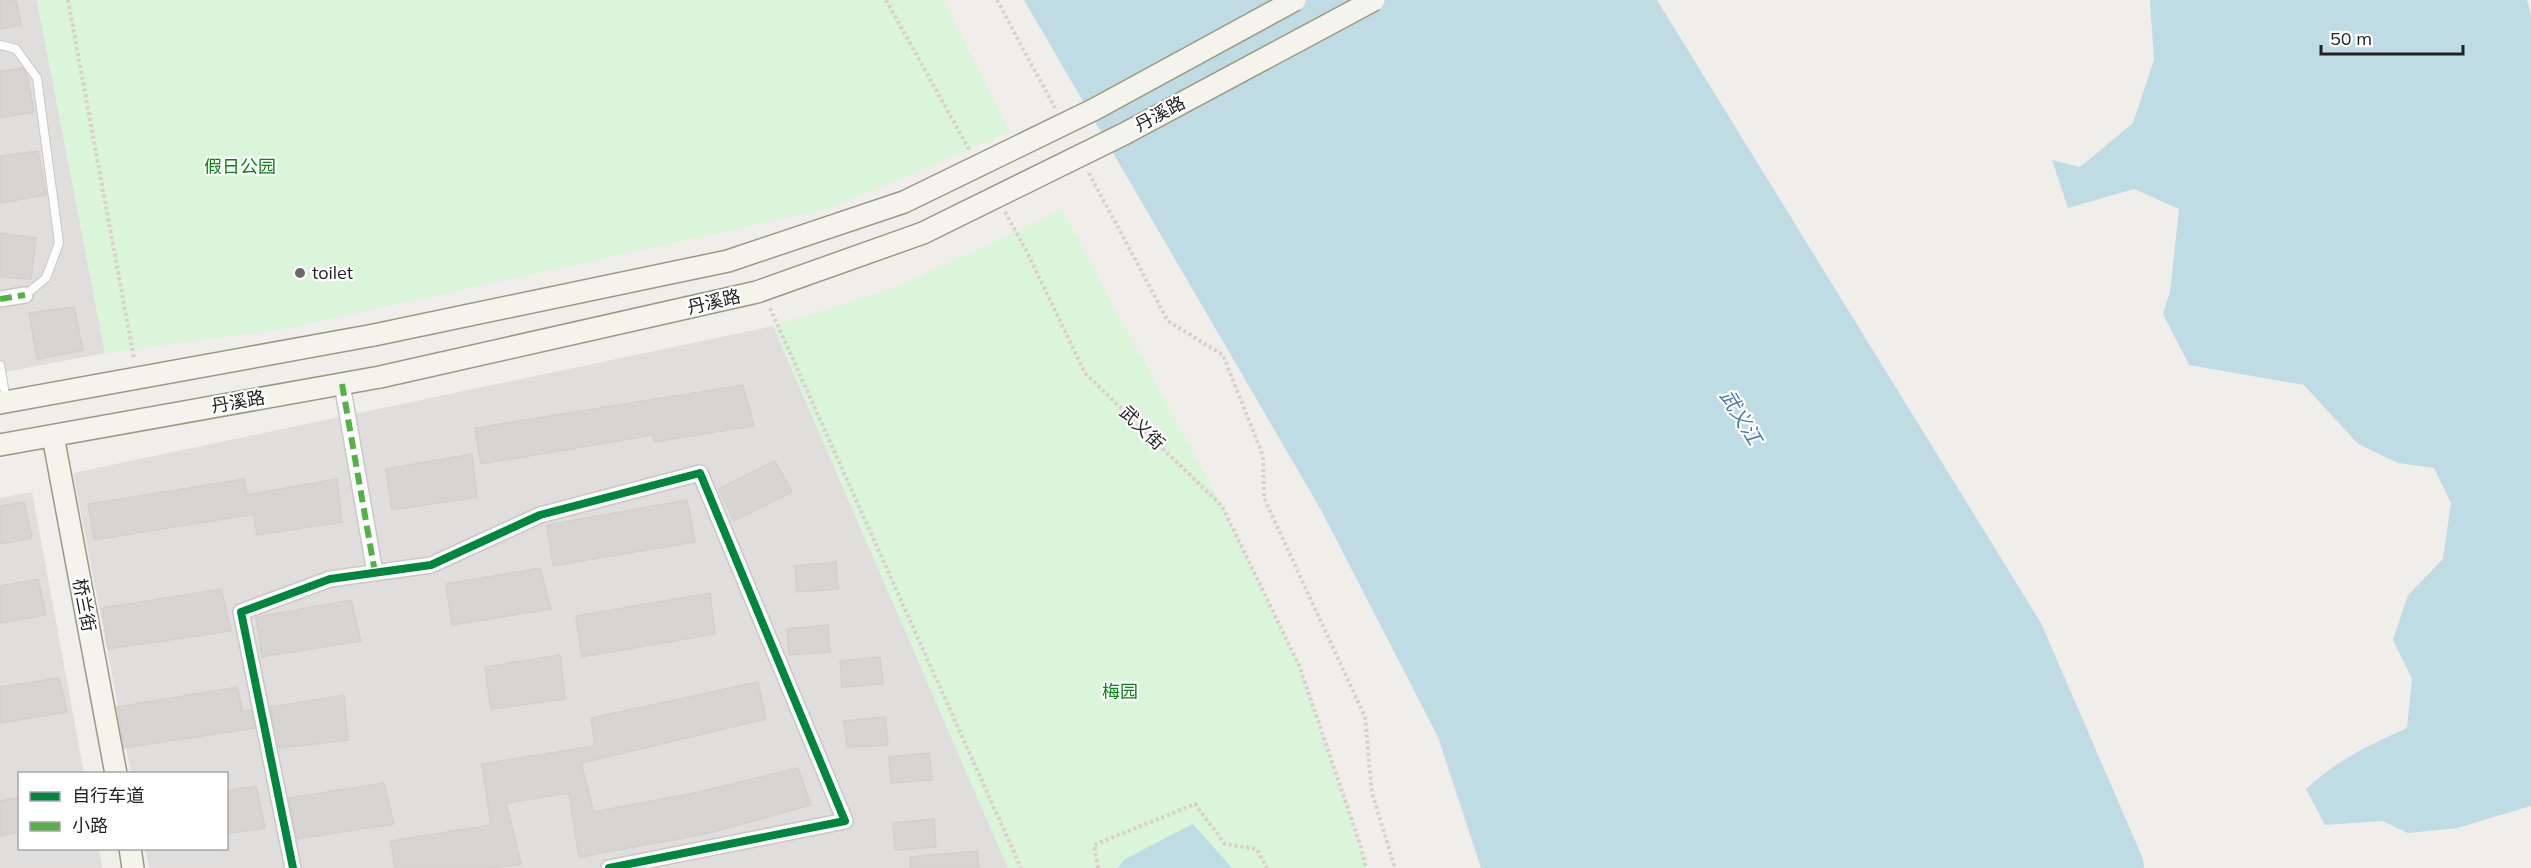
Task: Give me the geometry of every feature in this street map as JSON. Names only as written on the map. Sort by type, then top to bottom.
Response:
[{"type":"main road","name":"丹溪路","points":[[3,402],[374,335],[728,261],[904,202],[1095,109],[1295,0]]},
{"type":"main road","name":"丹溪路","points":[[0,446],[380,377],[757,292],[923,234],[1124,134],[1374,0]]},
{"type":"main road","name":"桥兰街","points":[[52,436],[116,772]]},
{"type":"main road","points":[[129,850],[133,868]]},
{"type":"street","points":[[0,299],[25,295]]},
{"type":"street","points":[[342,384],[375,573]]},
{"type":"street","points":[[293,868],[241,612],[330,579],[431,565],[540,515],[700,473],[846,821],[618,867]]},
{"type":"lane","points":[[0,45],[16,49],[37,78],[59,243],[46,278],[25,295]]},
{"type":"lane","points":[[0,365],[3,402]]},
{"type":"path","points":[[68,0],[138,378]]},
{"type":"path","points":[[885,0],[974,156]]},
{"type":"path","points":[[997,0],[1057,113]]},
{"type":"path","points":[[1085,165],[1168,321],[1222,355],[1263,456],[1264,498],[1365,717],[1372,793],[1395,868]]},
{"type":"path","points":[[765,298],[1021,868]]},
{"type":"path","points":[[1098,868],[1094,844],[1195,804],[1225,844],[1257,849],[1267,868]]},
{"type":"shaded area","points":[[0,0],[37,0],[105,353],[0,373]]},
{"type":"shaded area","points":[[773,326],[1008,868],[149,868],[145,850],[228,850],[228,772],[131,772],[73,473]]},
{"type":"shaded area","points":[[32,492],[84,772],[18,772],[18,850],[99,850],[102,868],[0,868],[0,498]]},
{"type":"green space","name":"假日公园","points":[[37,0],[943,0],[1010,132],[831,208],[284,329],[105,353]]},
{"type":"green space","name":"梅园","points":[[1062,210],[1222,506],[1299,665],[1360,844],[1366,868],[1008,868],[773,326],[900,286]]},
{"type":"water","name":"武义江","points":[[1024,0],[1657,0],[2041,623],[2143,859],[2144,868],[1481,868],[1438,737],[1321,510]]},
{"type":"water","points":[[2150,0],[2527,0],[2531,16],[2531,806],[2457,828],[2408,833],[2382,821],[2325,825],[2306,789],[2330,769],[2354,754],[2407,728],[2412,679],[2393,640],[2408,595],[2443,559],[2451,503],[2434,468],[2398,463],[2358,444],[2304,385],[2189,365],[2163,314],[2170,292],[2179,209],[2134,189],[2068,208],[2052,160],[2080,167],[2133,123],[2154,60]]},
{"type":"water","points":[[1193,824],[1232,868],[1118,868],[1125,859]]},
{"type":"building","points":[[0,0],[16,0],[21,25],[0,29]]},
{"type":"building","points":[[23,68],[27,74],[34,112],[0,118],[0,72]]},
{"type":"building","points":[[38,151],[46,195],[0,203],[0,156]]},
{"type":"building","points":[[0,233],[36,238],[31,279],[0,277]]},
{"type":"building","points":[[74,307],[83,350],[37,359],[29,313]]},
{"type":"building","points":[[743,385],[754,426],[654,442],[653,435],[481,464],[475,428]]},
{"type":"building","points":[[472,454],[477,497],[392,510],[386,469]]},
{"type":"building","points":[[775,461],[792,492],[734,521],[719,489]]},
{"type":"building","points":[[244,479],[247,495],[337,479],[342,522],[257,535],[254,514],[94,540],[88,504]]},
{"type":"building","points":[[687,500],[695,542],[553,566],[547,525]]},
{"type":"building","points":[[24,502],[32,538],[0,544],[0,506]]},
{"type":"building","points":[[836,562],[838,589],[797,592],[795,566]]},
{"type":"building","points":[[540,568],[551,609],[452,625],[446,584]]},
{"type":"building","points":[[38,579],[46,615],[0,623],[0,586]]},
{"type":"building","points":[[221,589],[231,631],[108,649],[102,608]]},
{"type":"building","points":[[710,593],[715,634],[582,657],[576,616]]},
{"type":"building","points":[[351,600],[361,641],[262,657],[256,617]]},
{"type":"building","points":[[828,625],[830,652],[789,655],[787,629]]},
{"type":"building","points":[[560,655],[565,699],[491,709],[485,667]]},
{"type":"building","points":[[880,657],[883,684],[842,687],[840,661]]},
{"type":"building","points":[[59,678],[67,712],[0,723],[0,687]]},
{"type":"building","points":[[758,682],[766,719],[581,763],[594,812],[699,792],[798,768],[811,805],[705,834],[579,857],[569,793],[506,803],[521,864],[493,868],[395,868],[391,841],[491,825],[482,764],[595,746],[591,718]]},
{"type":"building","points":[[237,687],[243,712],[251,710],[255,728],[124,748],[117,707]]},
{"type":"building","points":[[344,695],[348,740],[279,748],[270,707]]},
{"type":"building","points":[[885,717],[888,745],[847,747],[844,721]]},
{"type":"building","points":[[929,753],[932,780],[891,783],[889,757]]},
{"type":"building","points":[[384,783],[394,824],[297,839],[289,798]]},
{"type":"building","points":[[256,786],[265,828],[228,834],[228,791]]},
{"type":"building","points":[[18,798],[18,832],[0,836],[0,801]]},
{"type":"building","points":[[934,819],[936,847],[895,850],[893,823]]},
{"type":"building","points":[[977,851],[979,868],[910,868],[910,857]]},
{"type":"marked path","points":[[0,299],[25,295]]},
{"type":"marked path","points":[[342,384],[375,573]]},
{"type":"cycle path","points":[[293,868],[241,612],[330,579],[431,565],[540,515],[700,473],[845,821],[609,868]]},
{"type":"place","name":"toilet","points":[[300,273]]}]
